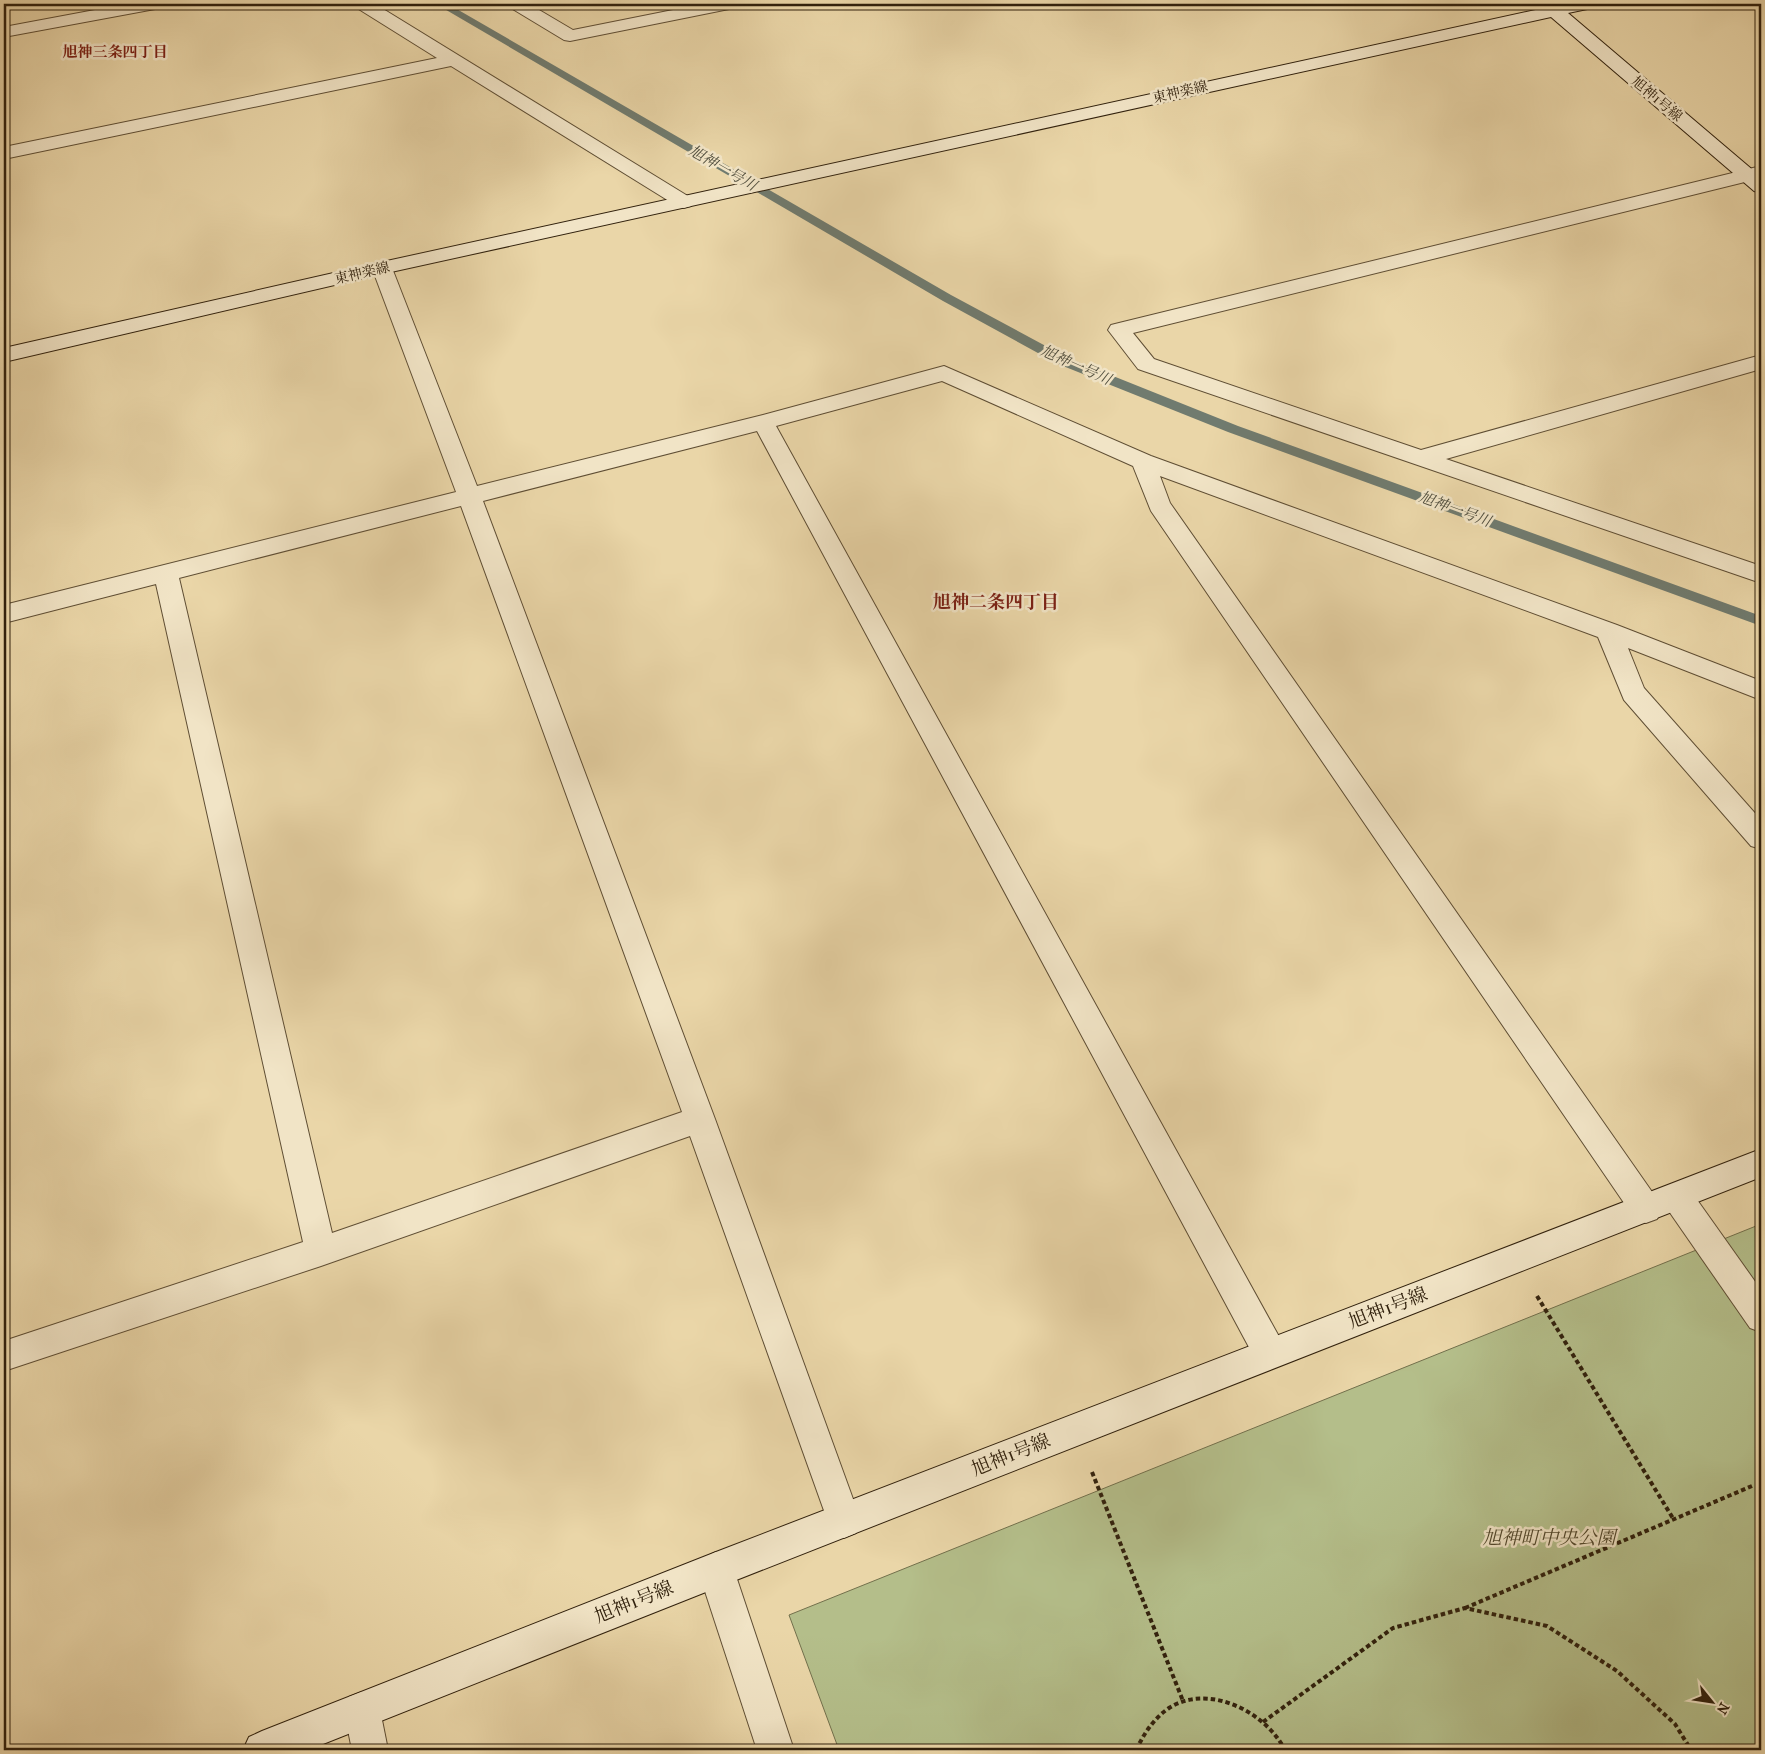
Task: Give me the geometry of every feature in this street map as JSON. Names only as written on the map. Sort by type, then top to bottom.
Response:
[{"type":"street","points":[[4,32],[156,4]]},
{"type":"street","points":[[363,4],[684,202]]},
{"type":"street","points":[[517,4],[570,36],[729,4]]},
{"type":"street","name":"東神楽線","points":[[4,356],[382,268],[775,182],[1549,7],[1586,4]]},
{"type":"street","name":"旭神1号線","points":[[1549,7],[1757,178]]},
{"type":"street","points":[[4,152],[454,60]]},
{"type":"street","points":[[1757,178],[1119,330],[1146,364],[1761,575]]},
{"type":"street","points":[[382,268],[470,495],[700,1119],[844,1521]]},
{"type":"street","points":[[1421,458],[1761,362]]},
{"type":"street","points":[[4,614],[763,422],[944,373],[1143,461],[1608,631],[1761,691]]},
{"type":"street","points":[[763,422],[1270,1353]]},
{"type":"street","points":[[1143,461],[1159,505],[1646,1209]]},
{"type":"street","points":[[166,574],[321,1251]]},
{"type":"street","points":[[1608,631],[1634,693],[1761,838]]},
{"type":"street","points":[[4,1356],[321,1251],[700,1119]]},
{"type":"street","name":"旭神1号線","points":[[262,1750],[1075,1429],[1761,1163]]},
{"type":"street","points":[[1677,1197],[1761,1317]]},
{"type":"street","points":[[716,1570],[776,1750]]},
{"type":"street","points":[[362,1710],[370,1750]]},
{"type":"path","points":[[1514,1259],[1674,1520]]},
{"type":"path","points":[[1075,1429],[1183,1701]]},
{"type":"path","points":[[1263,1722],[1393,1628],[1465,1608],[1752,1486]]},
{"type":"path","points":[[1465,1608],[1546,1626],[1617,1671],[1675,1724],[1691,1750]]},
{"type":"path","points":[[1136,1750],[1143,1733],[1160,1713],[1183,1701],[1211,1698],[1238,1705],[1263,1722],[1285,1750]]},
{"type":"green space","name":"旭神町中央公園","points":[[1761,1224],[1761,1750],[839,1750],[789,1615]]},
{"type":"waterway","name":"旭神一号川","points":[[441,4],[947,298],[1063,361],[1233,429],[1761,621]]},
{"type":"district","name":"旭神三条四丁目","points":[[115,52]]},
{"type":"district","name":"旭神二条四丁目","points":[[996,602]]}]
